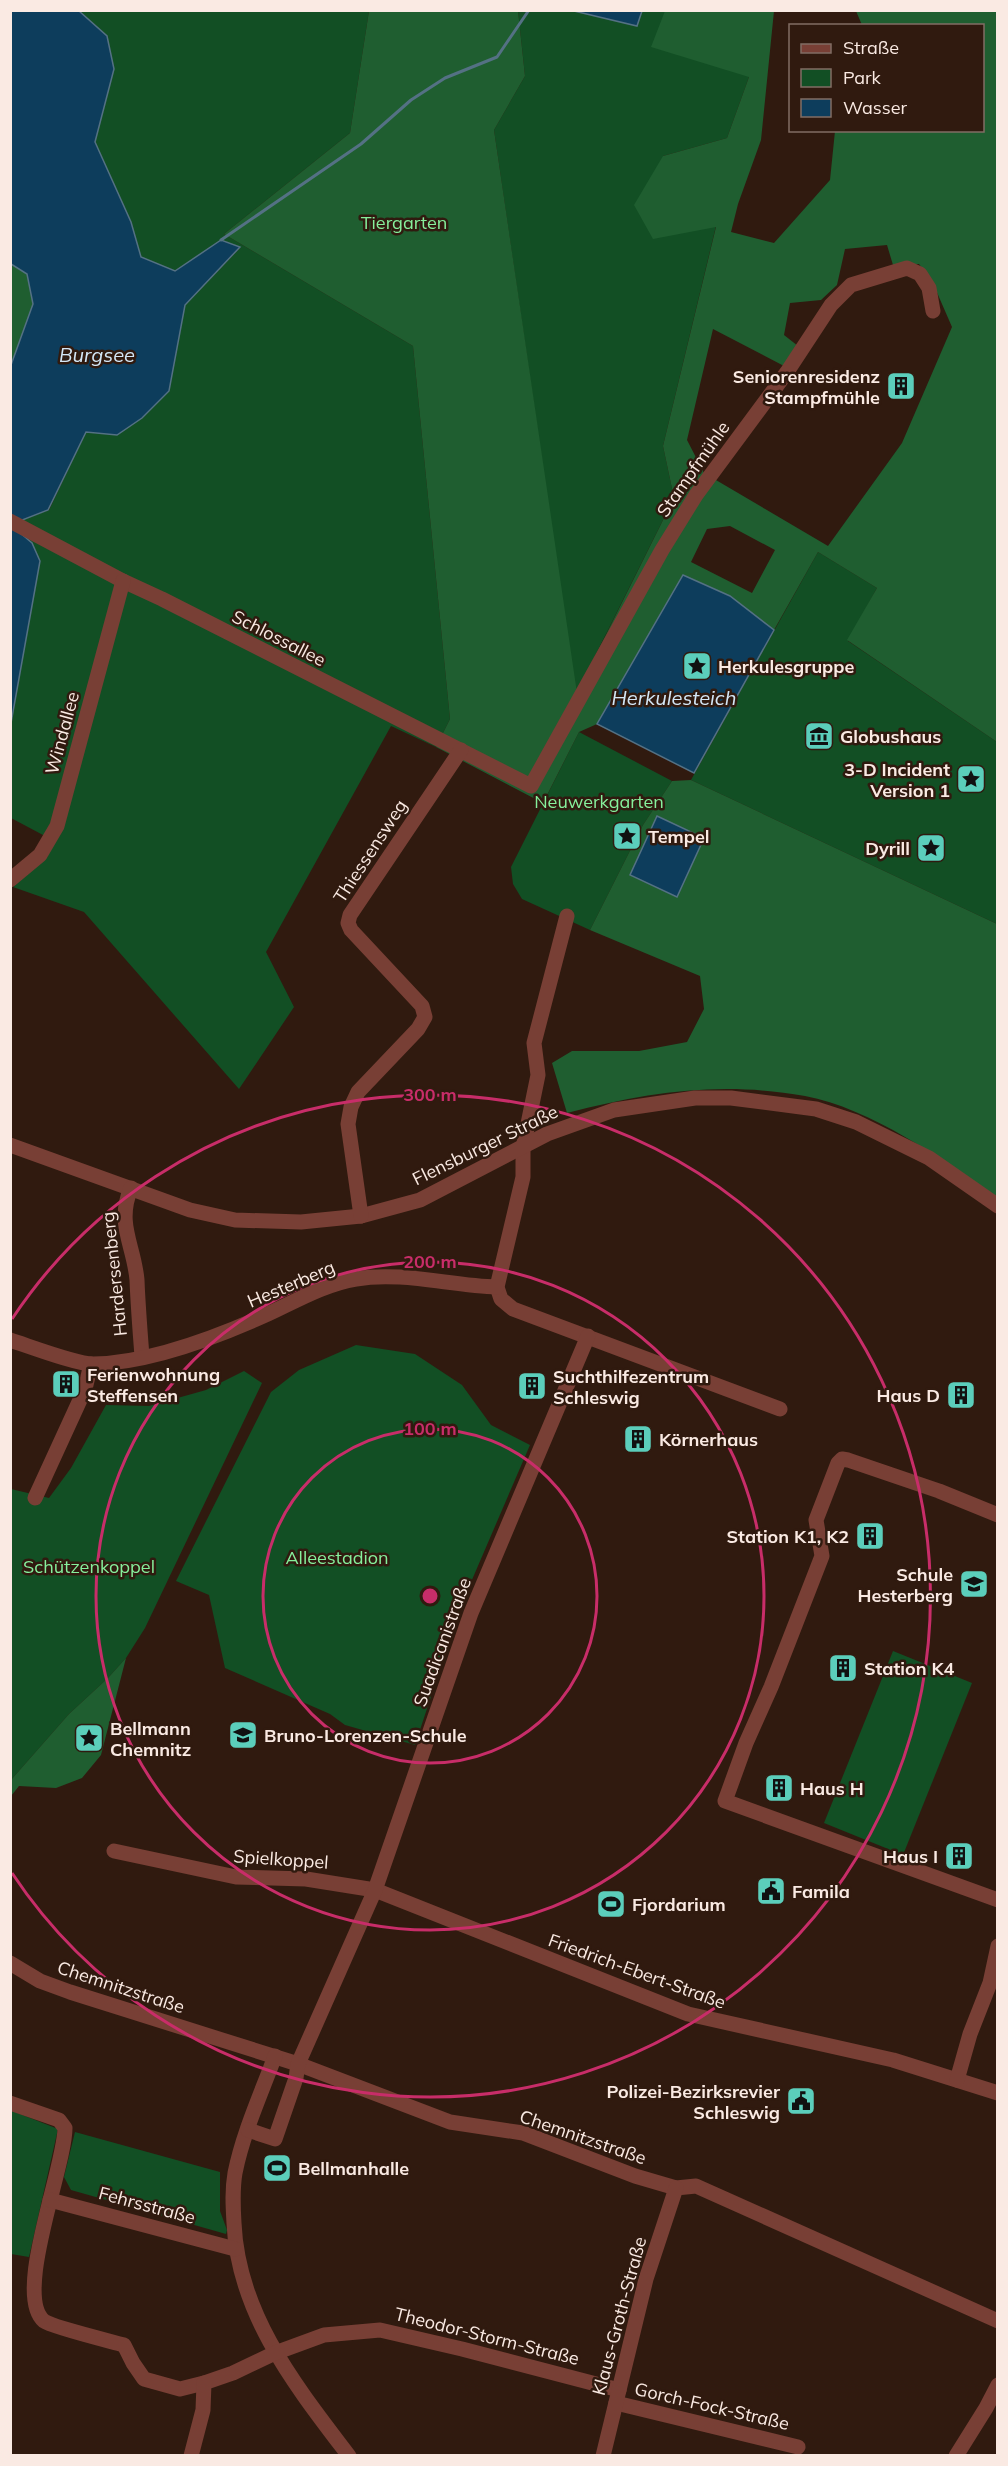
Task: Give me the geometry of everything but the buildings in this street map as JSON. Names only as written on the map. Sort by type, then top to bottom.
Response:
[{"type":"street","name":"Stampfmühle","points":[[531,786],[662,550],[696,495],[787,372],[831,305],[851,285],[907,268],[920,274],[929,288],[933,310]]},
{"type":"street","name":"Schlossallee","points":[[13,522],[123,581],[531,786]]},
{"type":"street","name":"Windallee","points":[[10,880],[40,855],[57,826],[123,581]]},
{"type":"street","name":"Thiessensweg","points":[[361,1216],[348,1124],[351,1107],[358,1092],[418,1029],[425,1017],[422,1006],[348,924],[350,915],[461,750]]},
{"type":"street","points":[[567,916],[534,1043],[538,1075],[523,1148],[523,1177],[497,1287],[501,1299],[513,1309],[780,1409]]},
{"type":"street","name":"Flensburger Straße","points":[[10,1145],[190,1210],[235,1220],[302,1222],[361,1216],[420,1200],[547,1134],[614,1110],[695,1098],[731,1098],[771,1102],[830,1113],[896,1140],[929,1158],[998,1206]]},
{"type":"street","name":"Hardersenberg","points":[[131,1188],[124,1209],[124,1219],[137,1279],[142,1356]]},
{"type":"street","name":"Hesterberg","points":[[10,1340],[92,1364],[194,1344],[245,1324],[331,1285],[358,1278],[426,1278],[468,1286],[497,1287]]},
{"type":"street","name":"Suadicanistraße","points":[[248,2130],[275,2139],[296,2078],[298,2064],[375,1890],[471,1613],[588,1336]]},
{"type":"street","points":[[35,1498],[85,1389],[92,1364]]},
{"type":"street","points":[[998,1515],[939,1491],[848,1460],[842,1459],[838,1463],[816,1520],[822,1556],[771,1687],[746,1743],[725,1801],[998,1900]]},
{"type":"street","name":"Spielkoppel","points":[[114,1851],[236,1877],[306,1879],[375,1890]]},
{"type":"street","name":"Friedrich-Ebert-Straße","points":[[375,1890],[688,2014],[893,2060],[998,2093]]},
{"type":"street","points":[[957,2080],[970,2034],[990,1983],[998,1946]]},
{"type":"street","name":"Chemnitzstraße","points":[[10,1963],[40,1980],[70,1992],[275,2056],[450,2122],[523,2133],[635,2176],[676,2188],[696,2186],[998,2321]]},
{"type":"street","points":[[275,2056],[235,2172],[232,2196],[235,2249],[247,2294],[275,2354],[349,2456]]},
{"type":"street","name":"Theodor-Storm-Straße","points":[[10,2103],[59,2121],[65,2128],[33,2293],[36,2309],[45,2321],[124,2345],[144,2379],[180,2389],[233,2373],[324,2335],[380,2330],[462,2349],[617,2396]]},
{"type":"street","name":"Klaus-Groth-Straße","points":[[603,2456],[645,2279],[676,2188]]},
{"type":"street","name":"Fehrsstraße","points":[[50,2200],[235,2249]]},
{"type":"street","points":[[191,2456],[203,2410],[204,2383]]},
{"type":"street","points":[[956,2456],[998,2385]]},
{"type":"street","name":"Gorch-Fock-Straße","points":[[617,2396],[798,2447]]},
{"type":"green space","points":[[79,11],[369,11],[350,133],[224,234],[413,346],[450,719],[436,747],[391,726],[266,952],[294,1007],[239,1089],[84,912],[13,887],[48,856],[43,835],[11,818],[11,723],[40,561],[32,543],[17,529],[22,520],[49,510],[86,432],[169,391],[185,305],[240,248],[221,240],[175,271],[141,257],[131,222],[95,142],[114,69],[107,36]]},
{"type":"green space","name":"Tiergarten","points":[[369,11],[518,11],[525,76],[494,130],[577,693],[674,498],[663,446],[716,227],[653,239],[634,205],[663,156],[727,138],[749,77],[651,47],[665,11],[774,11],[761,140],[738,204],[731,232],[774,243],[830,180],[835,132],[984,132],[984,24],[862,24],[856,11],[997,11],[997,742],[847,640],[877,588],[818,552],[774,630],[730,596],[683,575],[597,724],[579,732],[543,803],[436,747],[450,719],[413,346],[224,234],[350,133]],"holes":[[[887,245],[893,265],[919,264],[932,281],[952,327],[902,443],[828,546],[704,473],[687,440],[713,329],[784,366],[798,346],[784,335],[790,303],[821,300],[837,285],[845,249]],[[730,526],[775,550],[752,593],[691,562],[707,529]]]},
{"type":"green space","points":[[518,11],[574,11],[637,25],[642,11],[757,11],[749,77],[727,138],[663,156],[716,226],[663,446],[674,498],[576,694],[494,130],[525,76]]},
{"type":"green space","points":[[11,264],[27,274],[33,304],[11,365]]},
{"type":"green space","points":[[818,552],[877,588],[848,641],[997,742],[997,924],[691,780]]},
{"type":"green space","name":"Neuwerkgarten","points":[[579,732],[672,781],[643,825],[590,930],[522,899],[513,884],[511,867]]},
{"type":"green space","points":[[691,780],[997,924],[997,1197],[954,1167],[880,1123],[830,1102],[805,1096],[743,1089],[685,1091],[627,1099],[567,1113],[552,1063],[572,1051],[639,1051],[687,1042],[704,1009],[700,976],[590,930],[643,825],[672,781]]},
{"type":"green space","name":"Alleestadion","points":[[356,1345],[415,1354],[462,1385],[491,1425],[530,1445],[462,1603],[415,1745],[345,1725],[330,1714],[225,1668],[209,1595],[176,1581],[271,1392],[299,1370]]},
{"type":"green space","name":"Schützenkoppel","points":[[244,1371],[262,1383],[145,1628],[126,1658],[69,1714],[11,1780],[11,1489],[49,1498],[71,1468],[106,1405],[149,1406],[206,1390]]},
{"type":"green space","points":[[893,1651],[972,1683],[903,1855],[824,1823]]},
{"type":"green space","points":[[126,1658],[101,1755],[82,1778],[56,1788],[19,1786],[11,1796],[11,1780],[69,1714]]},
{"type":"green space","points":[[10,2110],[58,2129],[29,2257],[11,2254]]},
{"type":"green space","points":[[75,2132],[220,2172],[220,2211],[227,2230],[226,2234],[71,2190],[64,2177]]},
{"type":"water","name":"Burgsee","points":[[11,11],[79,11],[107,36],[114,69],[95,142],[131,222],[141,257],[175,271],[221,240],[240,247],[185,305],[169,391],[142,418],[117,435],[86,432],[48,510],[22,520],[17,530],[32,543],[40,561],[11,723],[11,365],[33,304],[27,274],[11,264]]},
{"type":"water","points":[[574,11],[642,11],[637,26]]},
{"type":"water","name":"Herkulesteich","points":[[683,575],[730,596],[774,630],[694,773],[597,724]]},
{"type":"water","points":[[657,816],[704,838],[677,897],[630,875]]},
{"type":"waterway","points":[[221,240],[361,144],[411,100],[445,78],[497,57],[529,10]]},
{"type":"place","name":"Seniorenresidenz Stampfmühle","points":[[901,386]]},
{"type":"place","name":"Herkulesgruppe","points":[[697,666]]},
{"type":"place","name":"Globushaus","points":[[819,736]]},
{"type":"place","name":"3-D Incident Version 1","points":[[971,779]]},
{"type":"place","name":"Tempel","points":[[627,836]]},
{"type":"place","name":"Dyrill","points":[[931,848]]},
{"type":"place","name":"Ferienwohnung Steffensen","points":[[66,1384]]},
{"type":"place","name":"Suchthilfezentrum Schleswig","points":[[532,1386]]},
{"type":"place","name":"Haus D","points":[[961,1395]]},
{"type":"place","name":"Körnerhaus","points":[[638,1439]]},
{"type":"place","name":"Station K1, K2","points":[[870,1536]]},
{"type":"place","name":"Schule Hesterberg","points":[[974,1584]]},
{"type":"place","name":"Station K4","points":[[843,1668]]},
{"type":"place","name":"Bruno-Lorenzen-Schule","points":[[243,1735]]},
{"type":"place","name":"Bellmann Chemnitz","points":[[89,1738]]},
{"type":"place","name":"Haus H","points":[[779,1788]]},
{"type":"place","name":"Haus I","points":[[959,1856]]},
{"type":"place","name":"Famila","points":[[771,1891]]},
{"type":"place","name":"Fjordarium","points":[[611,1904]]},
{"type":"place","name":"Polizei-Bezirksrevier Schleswig","points":[[801,2101]]},
{"type":"place","name":"Bellmanhalle","points":[[277,2168]]}]
